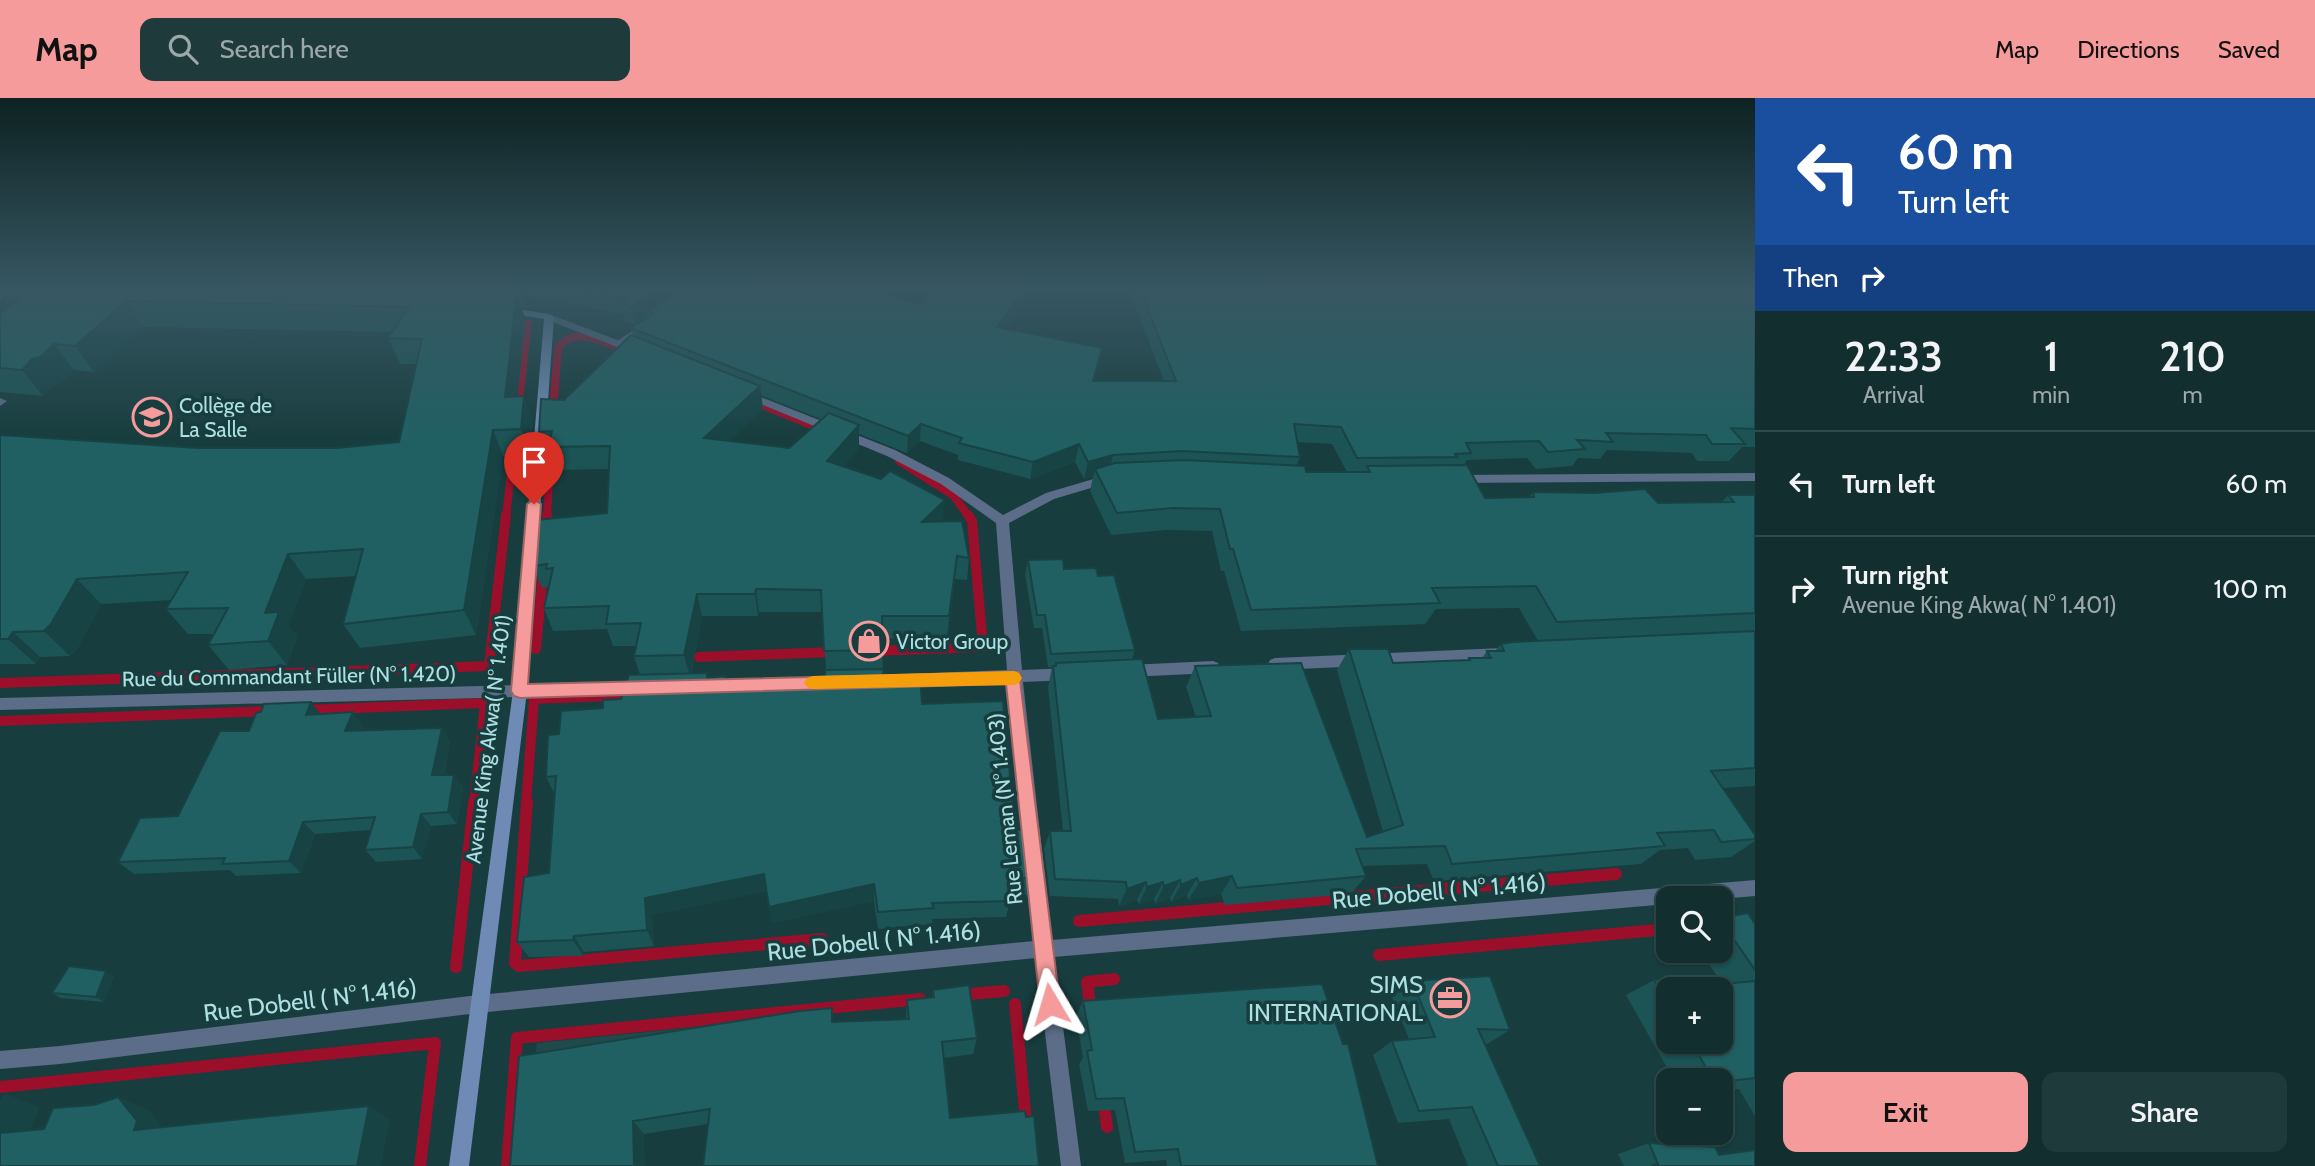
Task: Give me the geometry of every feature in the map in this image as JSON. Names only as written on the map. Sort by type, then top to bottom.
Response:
[{"type":"street","name":"Avenue King Akwa( N° 1.401)","points":[[459,1166],[520,691],[547,339]]},
{"type":"street","points":[[604,339],[654,358]]},
{"type":"street","points":[[617,344],[625,339]]},
{"type":"street","points":[[727,387],[891,453],[945,481],[1002,521],[1050,496],[1109,479],[1123,478]]},
{"type":"street","points":[[1440,479],[1755,477]]},
{"type":"street","name":"Rue Leman (N° 1.403)","points":[[1002,521],[1013,677],[1043,949],[1071,1166]]},
{"type":"street","points":[[1261,665],[1521,653]]},
{"type":"street","points":[[1110,672],[1233,666]]},
{"type":"street","points":[[890,680],[1082,673]]},
{"type":"street","name":"Rue du Commandant Füller (N° 1.420)","points":[[0,704],[657,687]]},
{"type":"street","name":"Rue Dobell ( N° 1.416)","points":[[0,1060],[74,1054],[478,1004],[1043,949],[1755,888]]},
{"type":"shaded area","points":[[787,1018],[534,1071],[537,1043]]},
{"type":"building","points":[[0,339],[83,339],[75,346],[54,344],[42,356],[32,359],[22,370],[0,368]]},
{"type":"building","points":[[417,339],[512,339],[505,397],[524,396],[521,429],[493,430],[464,610],[343,624],[363,549],[288,554],[265,613],[279,612],[268,641],[208,645],[228,608],[166,609],[188,572],[77,579],[51,624],[44,631],[13,632],[8,639],[0,639],[0,435],[198,448],[337,448],[399,442],[422,339]]},
{"type":"building","points":[[627,339],[641,339],[760,386],[704,438],[789,448],[829,413],[859,425],[827,461],[881,479],[890,471],[945,500],[922,522],[962,521],[969,558],[957,556],[949,616],[882,616],[883,650],[824,651],[821,590],[756,589],[755,594],[697,594],[684,655],[634,656],[641,623],[606,624],[609,606],[544,608],[553,568],[546,569],[547,564],[533,566],[537,520],[607,513],[610,446],[548,447],[552,431],[539,432],[541,399],[564,400]]},
{"type":"building","points":[[659,339],[1056,339],[1102,348],[1093,381],[1176,381],[1160,339],[1755,339],[1755,429],[1731,428],[1745,444],[1712,444],[1706,435],[1606,433],[1613,442],[1577,440],[1585,449],[1548,452],[1539,441],[1466,443],[1471,453],[1455,454],[1457,457],[1357,458],[1341,427],[1294,424],[1300,457],[1182,451],[1113,455],[1088,462],[1079,444],[1033,462],[959,443],[962,438],[921,424],[908,436]]},
{"type":"building","points":[[1184,460],[1305,466],[1306,472],[1370,472],[1367,466],[1467,465],[1485,498],[1534,497],[1533,492],[1595,493],[1645,489],[1658,503],[1734,502],[1728,495],[1755,495],[1755,613],[1557,622],[1536,586],[1432,588],[1440,603],[1251,610],[1233,549],[1230,549],[1220,509],[1173,508],[1117,513],[1095,469],[1115,463]]},
{"type":"building","points":[[1063,559],[1064,569],[1096,568],[1098,576],[1114,575],[1135,650],[1051,654],[1045,615],[1037,615],[1028,560]]},
{"type":"building","points":[[1755,631],[1755,768],[1711,771],[1755,835],[1755,839],[1721,842],[1714,830],[1657,833],[1665,846],[1452,864],[1445,846],[1356,849],[1366,876],[1237,888],[1232,876],[1199,883],[1197,878],[1181,885],[1180,880],[1164,886],[1163,882],[1147,887],[1146,882],[1127,889],[1126,882],[1055,879],[1050,831],[1071,831],[1053,666],[1056,666],[1056,663],[1142,659],[1158,719],[1211,716],[1195,666],[1301,663],[1367,837],[1403,825],[1349,649],[1388,649],[1393,663],[1470,660],[1469,658],[1491,658],[1487,651],[1504,651],[1501,644],[1513,642]]},
{"type":"building","points":[[883,669],[883,677],[920,676],[922,704],[1003,701],[1015,830],[1027,830],[1032,878],[1016,878],[1017,885],[1008,885],[1010,901],[932,903],[934,908],[878,912],[874,884],[769,907],[764,874],[645,898],[647,930],[574,936],[573,940],[517,942],[524,877],[549,873],[556,776],[546,777],[548,735],[559,734],[561,711],[603,708],[603,700],[621,699],[629,675],[707,673],[707,678],[725,676],[725,682],[825,679],[825,670]]},
{"type":"building","points":[[311,702],[306,715],[353,712],[345,731],[442,728],[432,775],[454,775],[448,812],[421,814],[413,847],[365,850],[375,817],[303,822],[289,861],[222,864],[225,858],[118,862],[140,818],[178,816],[220,731],[249,731],[256,713],[261,712],[264,704]]},
{"type":"building","points":[[1748,913],[1755,924],[1755,970],[1733,938],[1733,916]]},
{"type":"building","points":[[69,966],[106,971],[96,997],[52,993]]},
{"type":"building","points":[[1490,976],[1510,1030],[1478,1029],[1540,1166],[1498,1166],[1472,1107],[1419,1111],[1392,1041],[1435,1037],[1412,981]]},
{"type":"building","points":[[1755,981],[1755,1078],[1733,1081],[1733,1068],[1706,1068],[1698,1054],[1733,1054],[1733,983]]},
{"type":"building","points":[[1322,984],[1343,1044],[1348,1044],[1378,1166],[1181,1166],[1178,1149],[1135,1152],[1124,1098],[1096,1099],[1087,1051],[1092,1050],[1083,1001]]},
{"type":"building","points":[[969,985],[977,1038],[942,1042],[950,1118],[1025,1111],[1026,1117],[1034,1116],[1039,1166],[703,1166],[710,1109],[633,1121],[634,1166],[510,1166],[519,1056],[800,1011],[832,1008],[832,1022],[909,1019],[907,1000],[934,997],[933,990]]},
{"type":"building","points":[[118,1097],[137,1121],[134,1130],[369,1106],[357,1166],[0,1166],[0,1133],[44,1129],[53,1108],[94,1105]]},
{"type":"building","points":[[1649,1143],[1715,1147],[1719,1155],[1755,1150],[1755,1166],[1653,1165],[1658,1164]]},
{"type":"waterway","points":[[518,410],[526,339]]},
{"type":"waterway","points":[[553,411],[558,348],[570,339]]},
{"type":"waterway","points":[[596,339],[629,352]]},
{"type":"waterway","points":[[750,400],[811,425]]},
{"type":"waterway","points":[[547,517],[551,444]]},
{"type":"waterway","points":[[506,517],[514,446]]},
{"type":"waterway","points":[[899,461],[954,496],[969,517]]},
{"type":"waterway","points":[[0,683],[489,666],[506,515]]},
{"type":"waterway","points":[[546,530],[547,515]]},
{"type":"waterway","points":[[871,651],[983,647],[972,521],[968,515]]},
{"type":"waterway","points":[[536,649],[543,573]]},
{"type":"waterway","points":[[699,657],[835,652]]},
{"type":"waterway","points":[[526,804],[534,699],[634,695]]},
{"type":"waterway","points":[[304,710],[485,703],[474,804]]},
{"type":"waterway","points":[[0,721],[271,711]]},
{"type":"waterway","points":[[456,967],[474,802]]},
{"type":"waterway","points":[[527,802],[515,963],[519,966],[822,939]]},
{"type":"waterway","points":[[1079,921],[1616,874]]},
{"type":"waterway","points":[[1379,955],[1656,930]]},
{"type":"waterway","points":[[1091,1013],[1087,982],[1114,979]]},
{"type":"waterway","points":[[959,995],[1004,991]]},
{"type":"waterway","points":[[507,1166],[517,1038],[920,999]]},
{"type":"waterway","points":[[1015,1004],[1026,1122]]},
{"type":"waterway","points":[[0,1087],[435,1043],[420,1166]]},
{"type":"waterway","points":[[1103,1098],[1107,1127]]},
{"type":"slow traffic","points":[[813,683],[1014,678]]},
{"type":"place","name":"Collège de La Salle","points":[[152,417]]},
{"type":"place","name":"Victor Group","points":[[869,641]]},
{"type":"place","name":"SIMS INTERNATIONAL","points":[[1450,998]]},
{"type":"route","points":[[534,504],[520,691],[1013,677],[1050,1004]]}]
